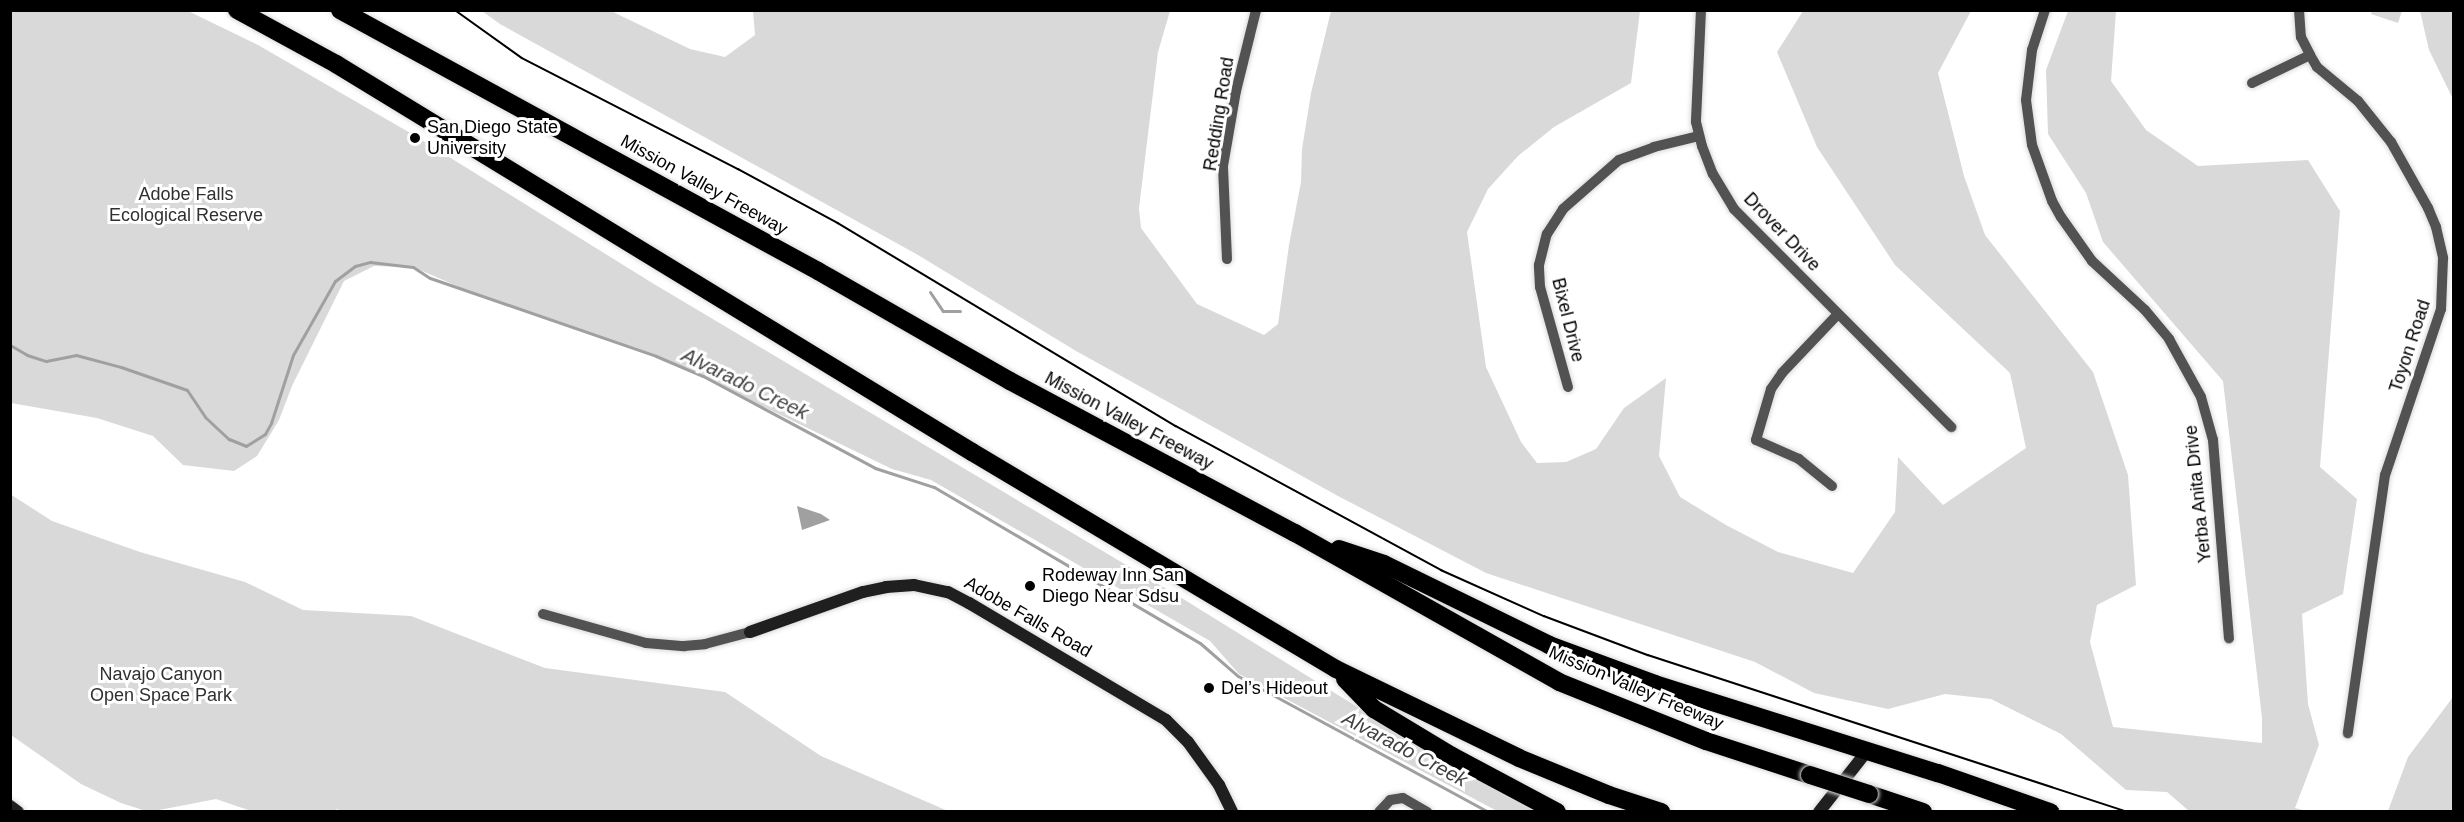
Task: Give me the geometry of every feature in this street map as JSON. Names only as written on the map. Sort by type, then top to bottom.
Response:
[{"type":"highway","points":[[237,10],[336,64],[982,458],[1336,669],[1519,758],[1609,795],[1661,812]]},
{"type":"highway","name":"Mission Valley Freeway","points":[[340,10],[819,271],[1010,381],[1295,533],[1559,682],[1706,741],[1923,812]]},
{"type":"highway","points":[[1295,533],[1384,564],[1549,645],[1655,684],[2050,812]]},
{"type":"highway","points":[[1336,669],[1374,709],[1452,756],[1557,812]]},
{"type":"street","name":"Redding Road","points":[[1227,259],[1223,166],[1236,91],[1256,10]]},
{"type":"street","name":"Drover Drive","points":[[1701,10],[1695,109],[1699,136],[1713,174],[1734,209],[1951,427]]},
{"type":"street","name":"Yerba Anita Drive","points":[[2045,10],[2032,50],[2026,100],[2032,146],[2052,201],[2061,218],[2092,261],[2145,310],[2169,339],[2201,397],[2213,440],[2229,638]]},
{"type":"street","name":"Toyon Road","points":[[2299,10],[2301,38],[2317,67],[2358,101],[2391,142],[2428,207],[2436,227],[2443,258],[2441,309],[2385,476],[2348,733]]},
{"type":"street","points":[[2252,83],[2310,55]]},
{"type":"street","name":"Bixel Drive","points":[[1568,387],[1539,276],[1540,254],[1551,225],[1563,209],[1619,160],[1654,147],[1699,136]]},
{"type":"street","points":[[1832,486],[1799,459],[1756,440],[1771,389],[1782,373],[1838,314]]},
{"type":"street","name":"Adobe Falls Road","points":[[543,614],[646,643],[684,646],[705,644],[750,632],[886,586],[914,585],[948,592],[1166,720],[1188,742],[1219,785],[1232,812]]},
{"type":"street","points":[[1819,812],[1867,751]]},
{"type":"street","points":[[1379,812],[1390,800],[1403,798],[1427,812]]},
{"type":"street","points":[[10,806],[18,812]]},
{"type":"green space","points":[[2373,10],[2402,11],[2398,23],[2371,14]]},
{"type":"green space","name":"Adobe Falls Ecological Reserve","points":[[10,11],[188,11],[258,45],[412,134],[654,284],[1180,597],[1433,754],[1539,811],[1497,811],[1239,674],[1210,641],[931,480],[892,469],[673,363],[473,293],[413,267],[374,266],[344,281],[292,386],[279,420],[257,456],[234,471],[183,465],[153,436],[97,418],[11,403]]},
{"type":"green space","points":[[482,11],[611,11],[690,49],[725,57],[755,35],[753,11],[1170,11],[1158,52],[1139,208],[1141,228],[1197,304],[1264,335],[1278,324],[1301,182],[1302,149],[1311,93],[1331,11],[1640,11],[1631,83],[1554,127],[1518,156],[1488,189],[1467,232],[1486,367],[1521,442],[1537,463],[1566,462],[1596,449],[1624,408],[1666,378],[1659,456],[1680,497],[1726,525],[1778,552],[1853,573],[1895,512],[1898,457],[1943,505],[2026,448],[2010,373],[1895,265],[1817,147],[1777,52],[1803,11],[1971,11],[1938,73],[1964,176],[1985,235],[2093,372],[2128,475],[2136,585],[2097,605],[2090,642],[2113,727],[2262,743],[2262,718],[2223,381],[2103,242],[2086,193],[2048,134],[2046,70],[2068,11],[2116,11],[2111,81],[2146,130],[2198,166],[2308,160],[2340,211],[2320,467],[2357,499],[2343,594],[2302,614],[2308,704],[2319,745],[2295,808],[2307,811],[2189,811],[2167,792],[2126,790],[2061,734],[1991,699],[1945,694],[1888,709],[1814,693],[1755,662],[1486,573],[1338,496],[1076,351],[918,255],[500,24]]},
{"type":"green space","points":[[2420,11],[2453,11],[2453,99],[2429,50]]},
{"type":"green space","name":"Navajo Canyon Open Space Park","points":[[10,494],[52,521],[140,552],[245,582],[303,610],[411,616],[545,668],[725,692],[821,756],[948,811],[342,812],[337,809],[331,812],[254,812],[216,799],[149,812],[121,803],[81,784],[11,735]]},
{"type":"green space","points":[[2453,697],[2453,811],[2388,811],[2408,757]]},
{"type":"shaded area","points":[[797,506],[821,514],[830,520],[802,530]]},
{"type":"waterway","name":"Alvarado Creek","points":[[10,345],[27,355],[46,361],[76,355],[121,367],[187,390],[205,417],[229,439],[246,446],[265,434],[271,423],[293,355],[335,281],[355,266],[370,262],[413,267],[430,278],[656,356],[703,376],[875,468],[934,487],[1200,643],[1238,676],[1489,812]]},
{"type":"waterway","points":[[930,292],[943,311],[960,311]]},
{"type":"tram line","points":[[455,10],[522,58],[838,223],[1176,426],[1441,570],[1544,616],[1648,655],[2128,812]]},
{"type":"place","name":"San Diego State University","points":[[415,138]]},
{"type":"place","name":"Rodeway Inn San Diego Near Sdsu","points":[[1030,586]]},
{"type":"place","name":"Del’s Hideout","points":[[1209,688]]}]
